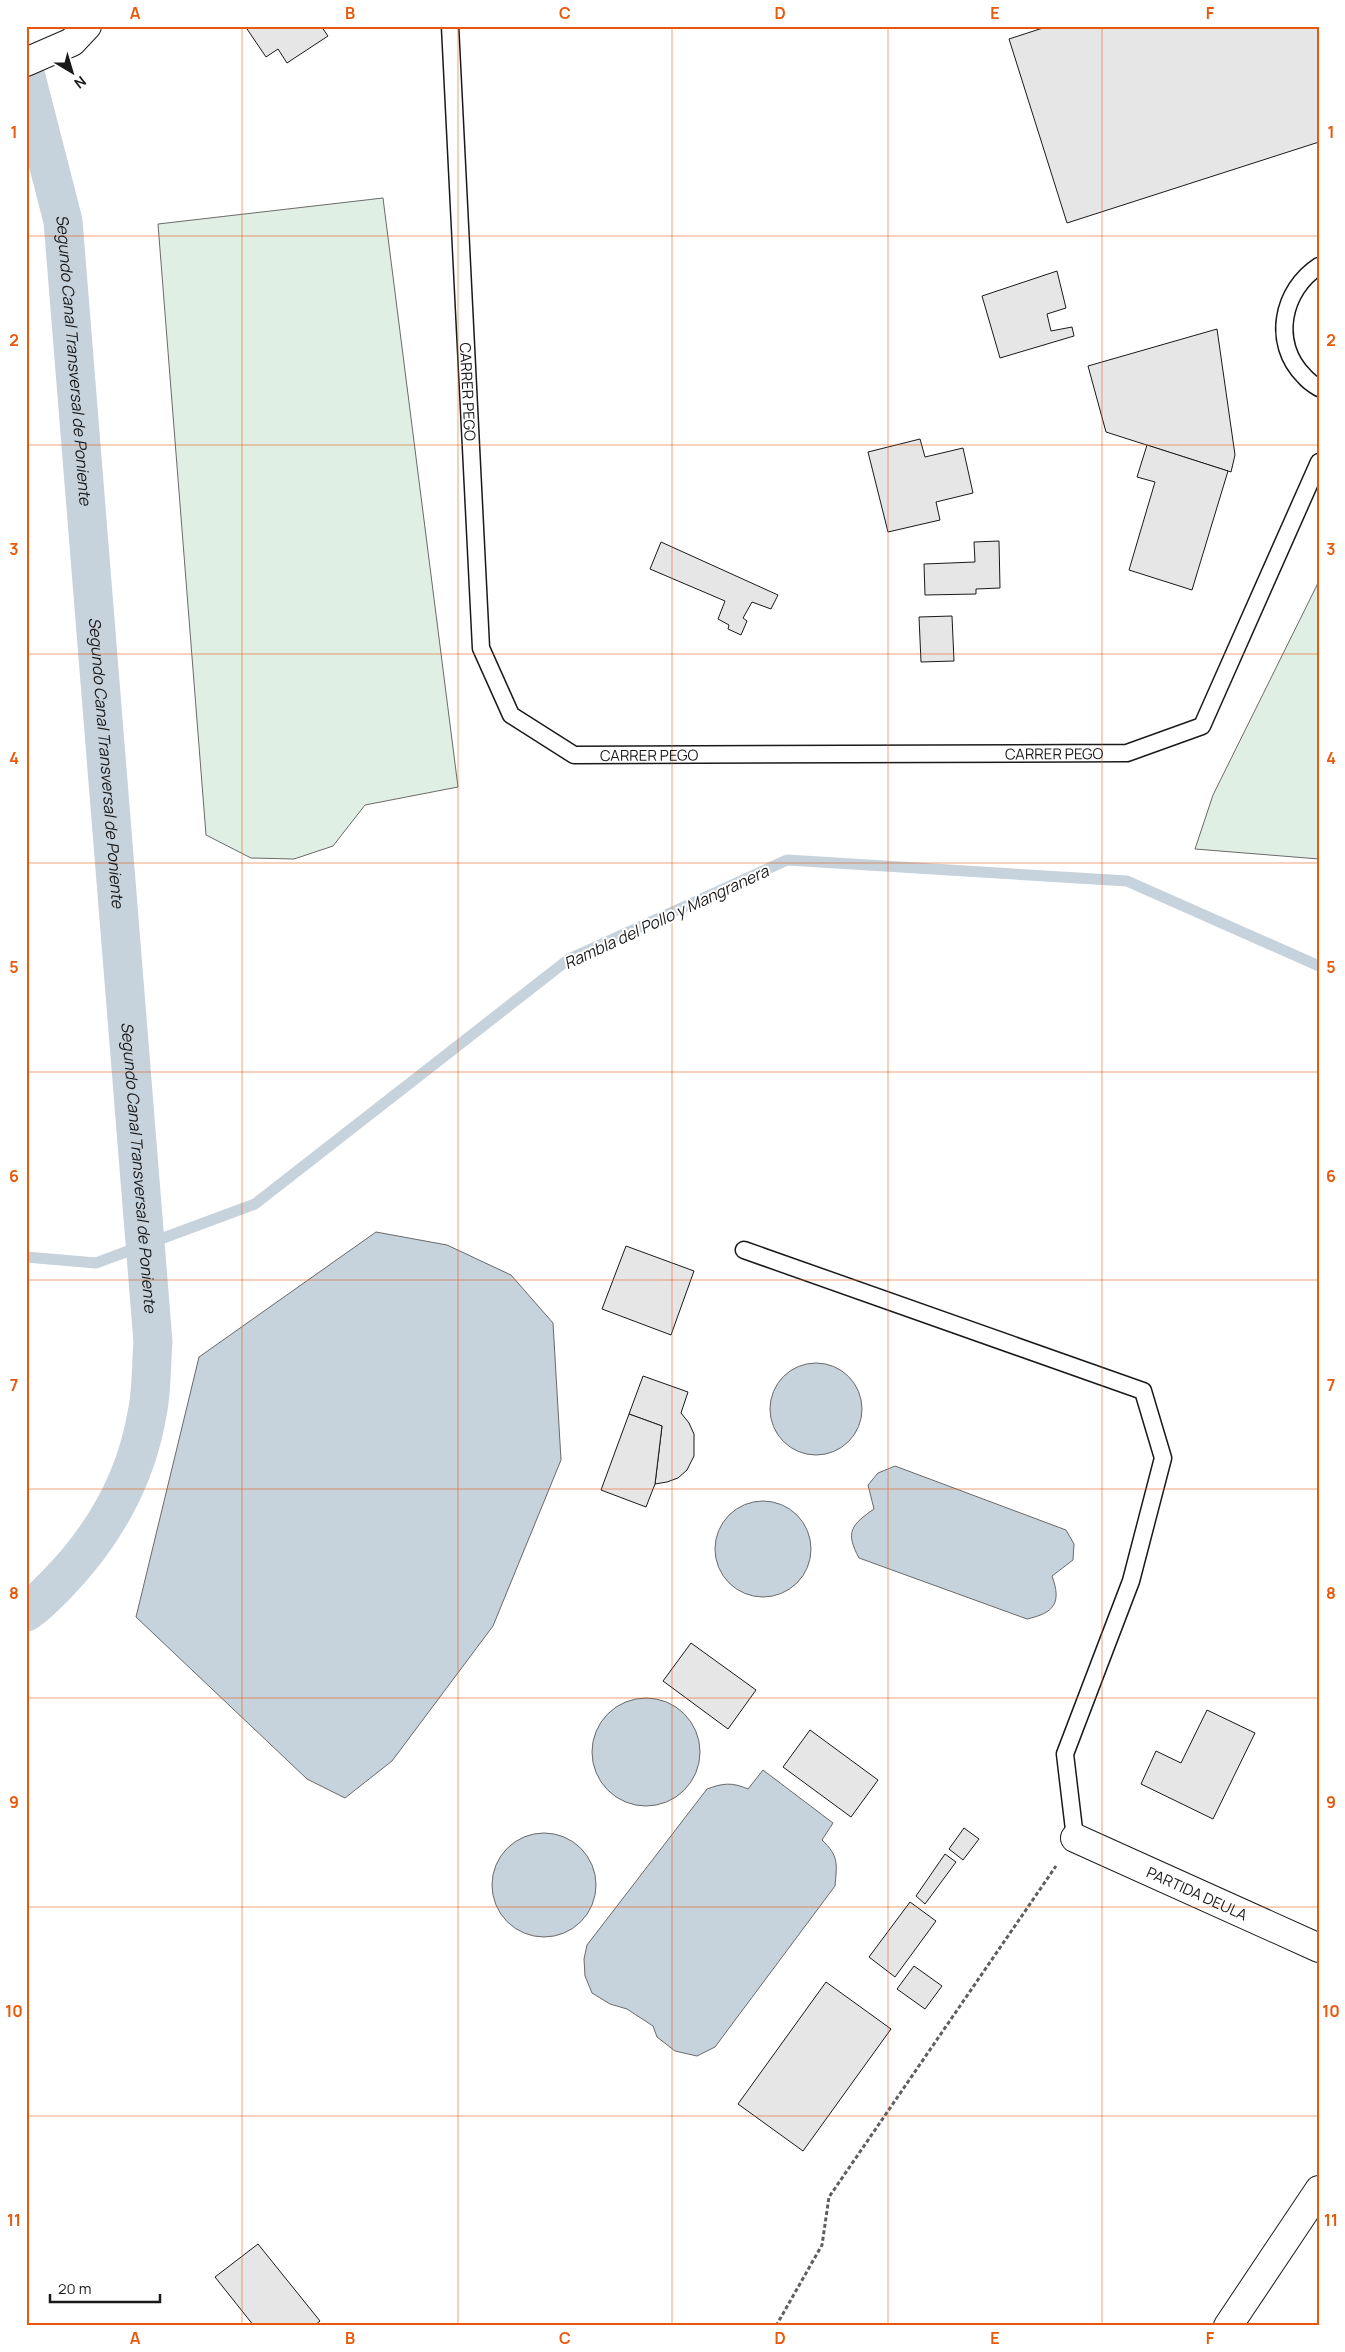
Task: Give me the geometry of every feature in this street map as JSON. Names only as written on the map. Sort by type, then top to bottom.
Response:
[{"type":"street","points":[[33,59],[72,42],[87,26]]},
{"type":"street","name":"PARTIDA DEULA","points":[[1075,1838],[1319,1948]]},
{"type":"street","points":[[1228,2326],[1319,2190]]},
{"type":"lane","name":"CARRER PEGO","points":[[450,26],[481,648],[510,715],[574,755],[1126,753],[1202,726],[1319,462]]},
{"type":"lane","points":[[1319,266],[1306,274],[1296,287],[1286,310],[1284,328],[1288,353],[1303,376],[1319,388]]},
{"type":"lane","points":[[744,1250],[1143,1390],[1163,1458],[1131,1581],[1065,1754],[1075,1838]]},
{"type":"path","points":[[776,2326],[822,2244],[829,2197],[1075,1838]]},
{"type":"green space","points":[[383,198],[458,787],[365,805],[333,846],[294,859],[251,858],[206,835],[158,224]]},
{"type":"green space","points":[[1319,581],[1319,859],[1195,849],[1213,795]]},
{"type":"shaded area","points":[[376,1232],[447,1245],[511,1275],[553,1323],[561,1460],[493,1626],[392,1761],[345,1798],[307,1779],[136,1617],[199,1357]]},
{"type":"shaded area","points":[[816,1363],[825,1364],[842,1371],[854,1383],[861,1400],[861,1418],[854,1435],[842,1447],[825,1454],[816,1455],[807,1454],[790,1447],[778,1435],[771,1418],[770,1409],[771,1400],[778,1383],[790,1371],[807,1364]]},
{"type":"shaded area","points":[[895,1466],[1066,1530],[1074,1544],[1073,1560],[1052,1576],[1056,1600],[1049,1610],[1044,1614],[1027,1619],[859,1558],[852,1542],[852,1535],[855,1525],[874,1509],[868,1485],[878,1473]]},
{"type":"shaded area","points":[[763,1501],[781,1505],[797,1515],[807,1531],[811,1549],[807,1567],[797,1583],[781,1593],[763,1597],[745,1593],[729,1583],[719,1567],[715,1549],[719,1531],[729,1515],[745,1505]]},
{"type":"shaded area","points":[[646,1698],[667,1702],[684,1714],[696,1731],[700,1752],[696,1773],[684,1790],[667,1802],[646,1806],[625,1802],[608,1790],[596,1773],[592,1752],[596,1731],[608,1714],[625,1702]]},
{"type":"shaded area","points":[[763,1770],[833,1823],[822,1840],[828,1846],[836,1861],[835,1886],[715,2047],[697,2056],[675,2051],[657,2037],[653,2026],[627,2009],[610,2004],[592,1993],[585,1976],[584,1959],[587,1945],[707,1789],[728,1784],[748,1789]]},
{"type":"shaded area","points":[[544,1833],[564,1837],[581,1848],[592,1865],[596,1885],[592,1905],[581,1922],[564,1933],[544,1937],[524,1933],[507,1922],[496,1905],[492,1885],[496,1865],[507,1848],[524,1837]]},
{"type":"building","points":[[245,26],[321,26],[328,36],[287,63],[278,49],[266,57]]},
{"type":"building","points":[[1049,26],[1319,26],[1319,142],[1067,223],[1009,39]]},
{"type":"building","points":[[1057,271],[1066,308],[1047,314],[1051,331],[1072,327],[1074,336],[1000,358],[982,296]]},
{"type":"building","points":[[1217,329],[1235,455],[1231,472],[1106,432],[1088,366]]},
{"type":"building","points":[[920,439],[925,457],[963,448],[973,493],[936,502],[940,520],[888,532],[868,452]]},
{"type":"building","points":[[1147,445],[1228,471],[1192,590],[1129,570],[1155,482],[1137,477]]},
{"type":"building","points":[[999,541],[1000,588],[976,589],[976,594],[925,595],[924,564],[975,562],[974,542]]},
{"type":"building","points":[[661,542],[778,595],[771,609],[752,602],[743,618],[747,621],[741,635],[728,629],[729,625],[718,619],[725,601],[650,569]]},
{"type":"building","points":[[952,616],[954,661],[921,662],[919,617]]},
{"type":"building","points":[[626,1246],[694,1271],[671,1335],[602,1309]]},
{"type":"building","points":[[643,1376],[688,1392],[681,1413],[689,1423],[694,1434],[694,1456],[687,1470],[678,1478],[667,1482],[655,1484],[662,1426],[629,1414]]},
{"type":"building","points":[[629,1414],[662,1426],[655,1484],[646,1507],[601,1490]]},
{"type":"building","points":[[691,1643],[756,1690],[728,1729],[663,1681]]},
{"type":"building","points":[[1207,1710],[1255,1733],[1213,1819],[1141,1784],[1156,1751],[1181,1763]]},
{"type":"building","points":[[810,1730],[878,1780],[851,1817],[783,1767]]},
{"type":"building","points":[[964,1828],[979,1839],[963,1860],[949,1849]]},
{"type":"building","points":[[945,1854],[956,1862],[925,1904],[916,1896]]},
{"type":"building","points":[[910,1902],[936,1921],[895,1977],[869,1957]]},
{"type":"building","points":[[914,1966],[942,1986],[925,2009],[897,1989]]},
{"type":"building","points":[[826,1982],[891,2029],[803,2151],[738,2104]]},
{"type":"building","points":[[258,2244],[320,2321],[314,2326],[254,2326],[215,2277]]},
{"type":"waterway","name":"Segundo Canal Transversal de Poniente","points":[[26,77],[63,221],[153,1342],[149,1405],[142,1438],[126,1484],[103,1527],[89,1547],[57,1584],[26,1612]]},
{"type":"waterway","name":"Rambla del Pollo y Mangranera","points":[[26,1257],[96,1263],[255,1204],[569,959],[787,860],[1127,881],[1319,966]]}]
